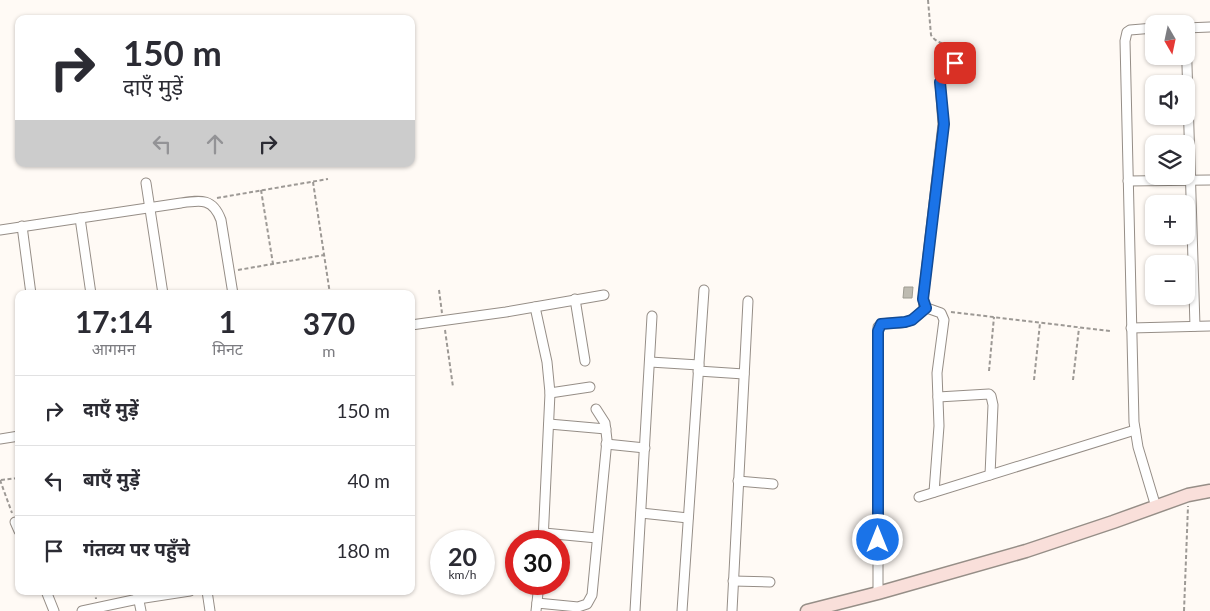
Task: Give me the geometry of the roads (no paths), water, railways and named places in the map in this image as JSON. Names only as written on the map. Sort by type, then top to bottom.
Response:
[{"type":"street","points":[[1195,28],[1210,27]]},
{"type":"street","points":[[1145,29],[1130,30],[1127,32],[1125,41],[1131,328],[1135,430],[1138,447],[1156,507]]},
{"type":"street","points":[[926,308],[923,299],[944,124],[940,82],[955,63]]},
{"type":"street","points":[[1187,65],[1189,135]]},
{"type":"street","points":[[1195,180],[1210,180]]},
{"type":"street","points":[[1128,181],[1145,181]]},
{"type":"street","points":[[146,183],[162,290]]},
{"type":"street","points":[[1190,185],[1194,326]]},
{"type":"street","points":[[0,230],[186,202],[212,204],[217,210],[220,220],[232,290]]},
{"type":"street","points":[[80,218],[90,290]]},
{"type":"street","points":[[22,226],[30,290]]},
{"type":"street","points":[[682,611],[704,290]]},
{"type":"street","points":[[415,324],[604,295]]},
{"type":"street","points":[[575,299],[585,361]]},
{"type":"street","points":[[732,611],[748,301]]},
{"type":"street","points":[[535,307],[547,362],[550,393],[543,530]]},
{"type":"street","points":[[926,308],[941,313],[944,320],[937,372],[938,426],[934,492]]},
{"type":"street","points":[[878,593],[878,331],[881,324],[912,320],[926,308]]},
{"type":"street","points":[[635,611],[652,316]]},
{"type":"street","points":[[1131,328],[1210,326]]},
{"type":"street","points":[[650,362],[744,374]]},
{"type":"street","points":[[550,393],[590,387]]},
{"type":"street","points":[[938,397],[989,394],[991,396],[993,405],[990,475]]},
{"type":"street","points":[[537,607],[578,607],[587,604],[592,595],[606,444],[605,423],[596,409]]},
{"type":"street","points":[[549,424],[606,429]]},
{"type":"street","points":[[919,497],[1135,430]]},
{"type":"street","points":[[0,439],[15,437]]},
{"type":"street","points":[[606,444],[645,448]]},
{"type":"street","points":[[738,481],[773,484]]},
{"type":"street","points":[[807,611],[878,593],[1026,550],[1156,507],[1210,486]]},
{"type":"street","points":[[1188,495],[1210,491]]},
{"type":"street","points":[[641,513],[688,518]]},
{"type":"street","points":[[570,538],[597,538]]},
{"type":"street","points":[[733,581],[770,582]]},
{"type":"street","points":[[48,595],[54,611]]},
{"type":"street","points":[[82,611],[137,595],[141,611]]},
{"type":"street","points":[[208,595],[210,611]]}]
